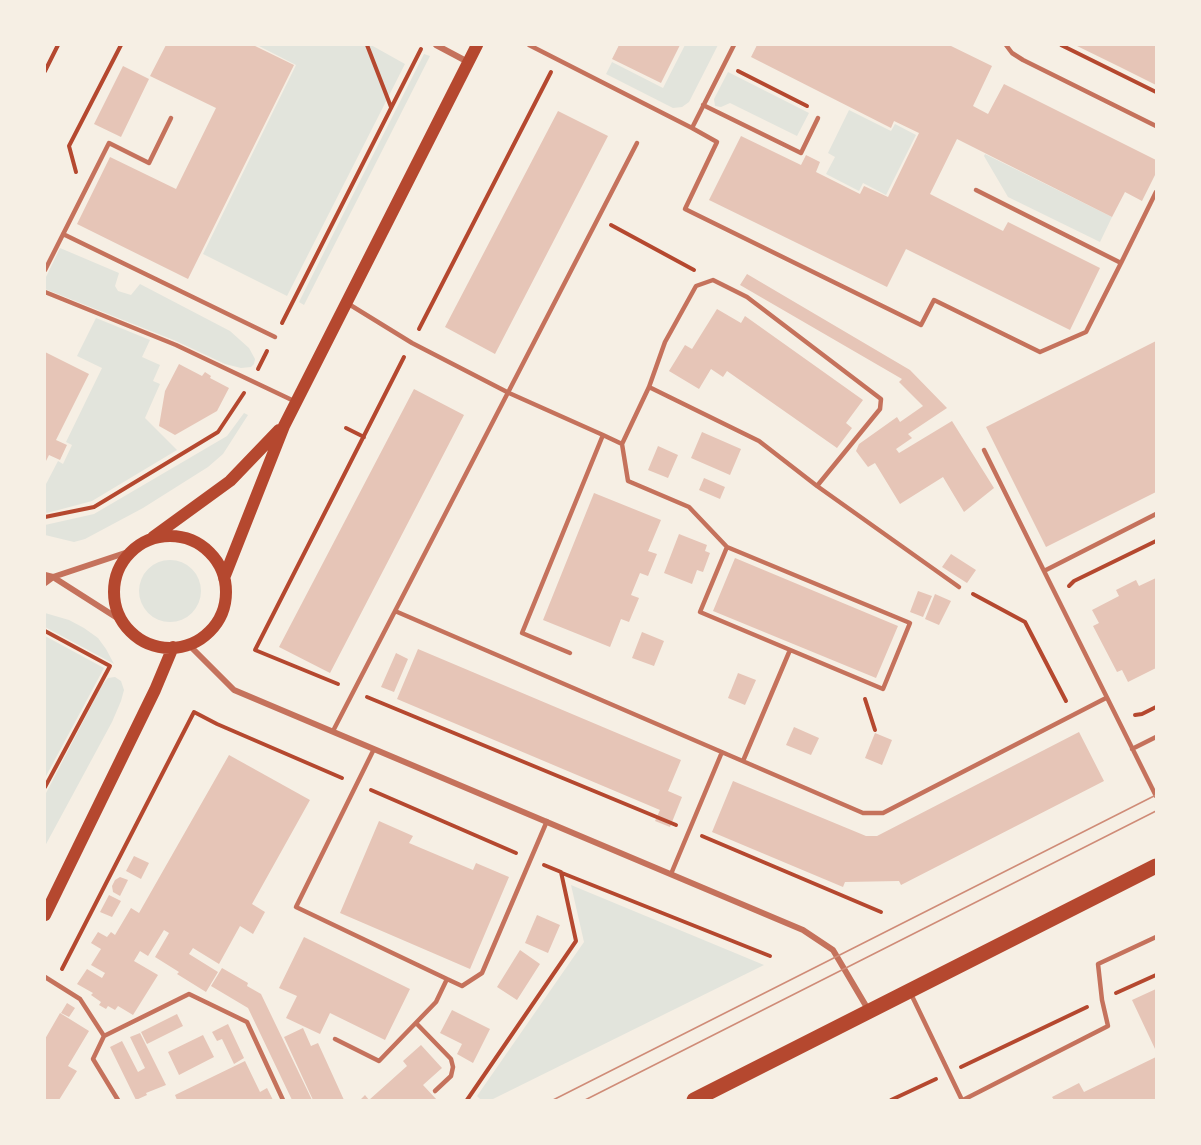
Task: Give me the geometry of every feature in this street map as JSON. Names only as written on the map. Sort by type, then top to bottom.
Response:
[{"type":"main road","points":[[224,578],[284,426],[477,45]]},
{"type":"main road","points":[[150,539],[173,535],[196,542],[214,557],[224,578],[226,595],[223,611],[215,626],[204,637],[189,645],[173,647],[153,645],[135,636],[122,621],[115,603],[114,584],[120,566],[131,551],[230,481],[284,426]]},
{"type":"main road","points":[[45,915],[155,690],[173,647]]},
{"type":"main road","points":[[694,1100],[1156,866]]},
{"type":"street","points":[[436,45],[468,62]]},
{"type":"street","points":[[45,583],[53,577],[131,551]]},
{"type":"street","points":[[45,575],[53,577],[122,621]]},
{"type":"street","points":[[189,645],[234,690],[803,930],[833,950],[869,1011]]},
{"type":"lane","points":[[529,45],[717,142],[685,209],[921,325],[934,300],[1040,352],[1086,332],[1156,192]]},
{"type":"lane","points":[[692,128],[734,45]]},
{"type":"lane","points":[[1006,45],[1012,53],[1023,60],[1156,126]]},
{"type":"lane","points":[[703,105],[801,153],[818,118]]},
{"type":"lane","points":[[45,270],[109,143],[149,162],[171,118]]},
{"type":"lane","points":[[333,731],[637,143]]},
{"type":"lane","points":[[976,190],[1121,262]]},
{"type":"lane","points":[[63,234],[275,337]]},
{"type":"lane","points":[[727,547],[700,612],[883,689],[910,623],[727,547],[689,507],[628,481],[622,444],[649,387],[665,342],[696,286],[713,280],[747,297],[881,399],[880,409],[817,486]]},
{"type":"lane","points":[[45,292],[176,345],[296,402]]},
{"type":"lane","points":[[347,303],[412,343],[509,393],[622,444]]},
{"type":"lane","points":[[649,387],[759,441],[817,486],[959,587]]},
{"type":"lane","points":[[570,652],[522,633],[603,435]]},
{"type":"lane","points":[[984,450],[1156,796]]},
{"type":"lane","points":[[1044,571],[1156,514]]},
{"type":"lane","points":[[395,611],[863,813],[883,813],[1106,698]]},
{"type":"lane","points":[[743,761],[790,650]]},
{"type":"lane","points":[[1132,749],[1156,737]]},
{"type":"lane","points":[[374,749],[296,907],[462,986],[482,973],[547,821]]},
{"type":"lane","points":[[671,874],[722,752]]},
{"type":"lane","points":[[909,990],[962,1100],[1108,1026],[1098,964],[1156,937]]},
{"type":"lane","points":[[45,977],[80,999],[104,1036]]},
{"type":"lane","points":[[335,1039],[379,1061],[436,1002],[447,979]]},
{"type":"lane","points":[[118,1100],[93,1059],[104,1036],[189,994],[246,1022],[283,1100]]},
{"type":"lane","points":[[416,1023],[451,1059],[453,1067],[451,1076],[435,1091]]},
{"type":"path","points":[[45,71],[58,45]]},
{"type":"path","points":[[83,195],[69,146],[121,45]]},
{"type":"path","points":[[367,45],[391,107]]},
{"type":"path","points":[[1061,45],[1156,92]]},
{"type":"path","points":[[724,64],[821,113],[818,118]]},
{"type":"path","points":[[598,219],[713,280]]},
{"type":"path","points":[[346,428],[364,437]]},
{"type":"path","points":[[1067,591],[1074,581],[1156,541]]},
{"type":"path","points":[[959,587],[1025,622],[1073,715]]},
{"type":"path","points":[[45,631],[110,666],[45,787]]},
{"type":"path","points":[[255,650],[881,912]]},
{"type":"path","points":[[858,679],[875,730]]},
{"type":"path","points":[[1133,715],[1142,714],[1156,707]]},
{"type":"path","points":[[55,983],[194,712],[217,724],[561,872],[770,956]]},
{"type":"path","points":[[467,1100],[576,941],[561,872]]},
{"type":"path","points":[[891,1100],[1079,1011]]},
{"type":"shaded area","points":[[257,45],[371,45],[405,64],[287,296],[203,254],[296,65]]},
{"type":"shaded area","points":[[685,45],[718,45],[689,102],[682,107],[673,108],[606,74],[612,62],[663,88]]},
{"type":"shaded area","points":[[424,54],[430,56],[304,305],[299,302]]},
{"type":"shaded area","points":[[728,72],[809,113],[797,136],[730,103],[721,107],[715,106],[714,99]]},
{"type":"shaded area","points":[[849,110],[891,131],[895,124],[916,135],[886,195],[863,183],[859,191],[826,174],[835,157],[828,153]]},
{"type":"shaded area","points":[[985,154],[1112,217],[1100,242],[1008,197],[984,156]]},
{"type":"shaded area","points":[[60,248],[119,273],[115,286],[118,291],[131,295],[140,284],[230,331],[249,348],[255,359],[254,364],[251,367],[241,368],[225,364],[176,341],[45,289],[45,279]]},
{"type":"shaded area","points":[[96,318],[150,340],[142,357],[160,365],[153,381],[160,384],[145,418],[177,450],[92,501],[47,513],[45,512],[45,486],[58,461],[63,464],[72,445],[66,442],[102,368],[77,356]]},
{"type":"shaded area","points":[[244,413],[248,415],[223,454],[208,467],[143,508],[85,539],[74,542],[45,535],[45,525],[94,514],[227,436]]},
{"type":"shaded area","points":[[164,560],[176,560],[192,569],[199,579],[201,591],[199,603],[192,613],[176,622],[164,622],[153,617],[144,608],[139,597],[139,585],[144,574],[153,565]]},
{"type":"shaded area","points":[[45,613],[69,620],[98,638],[114,664],[45,627]]},
{"type":"shaded area","points":[[45,636],[104,668],[45,778]]},
{"type":"shaded area","points":[[115,677],[121,681],[124,690],[121,701],[45,846],[45,795],[102,685],[108,678]]},
{"type":"shaded area","points":[[571,885],[764,965],[491,1100],[481,1100],[477,1096],[584,942]]},
{"type":"building","points":[[166,45],[253,45],[294,65],[188,279],[77,224],[110,157],[176,189],[216,108],[150,76]]},
{"type":"building","points":[[619,45],[680,45],[661,83],[612,59]]},
{"type":"building","points":[[757,45],[949,45],[992,66],[973,106],[988,114],[1004,84],[1156,160],[1156,173],[1142,201],[1125,192],[1112,217],[957,139],[930,194],[1003,231],[1008,222],[1100,268],[1070,330],[906,249],[887,287],[709,200],[741,136],[801,165],[806,155],[820,162],[816,172],[860,194],[864,186],[888,197],[919,133],[894,121],[891,128],[751,57]]},
{"type":"building","points":[[1075,45],[1156,45],[1156,85],[1120,67]]},
{"type":"building","points":[[123,66],[149,79],[121,137],[94,124]]},
{"type":"building","points":[[558,111],[608,136],[495,354],[445,327]]},
{"type":"building","points":[[747,274],[910,370],[947,408],[908,434],[912,438],[896,449],[899,453],[952,421],[994,488],[964,512],[943,477],[900,504],[875,463],[868,467],[856,451],[859,444],[897,417],[900,422],[923,406],[899,382],[902,379],[740,285]]},
{"type":"building","points":[[717,309],[741,323],[745,316],[863,400],[846,423],[852,428],[837,448],[727,371],[723,377],[711,369],[699,389],[669,371],[685,345],[692,349]]},
{"type":"building","points":[[1156,341],[1156,492],[1046,547],[986,427]]},
{"type":"building","points":[[45,352],[89,374],[56,440],[67,445],[60,460],[49,455],[45,463]]},
{"type":"building","points":[[179,364],[202,376],[205,372],[211,376],[210,378],[229,388],[217,411],[175,435],[159,426],[165,391]]},
{"type":"building","points":[[414,389],[464,415],[330,673],[279,647]]},
{"type":"building","points":[[702,432],[741,449],[730,475],[691,458]]},
{"type":"building","points":[[658,446],[678,455],[668,478],[648,470]]},
{"type":"building","points":[[704,478],[725,487],[720,499],[699,490]]},
{"type":"building","points":[[594,493],[661,520],[648,551],[657,554],[648,576],[640,573],[631,595],[639,598],[629,622],[621,619],[610,647],[543,620]]},
{"type":"building","points":[[679,534],[707,545],[705,551],[710,553],[703,572],[697,570],[692,584],[664,573]]},
{"type":"building","points":[[951,554],[976,570],[967,583],[942,567]]},
{"type":"building","points":[[735,558],[898,626],[876,678],[713,611]]},
{"type":"building","points":[[1156,578],[1156,668],[1128,682],[1122,670],[1117,672],[1093,626],[1099,623],[1092,610],[1119,596],[1116,590],[1136,580],[1139,586]]},
{"type":"building","points":[[918,591],[932,596],[923,617],[910,612]]},
{"type":"building","points":[[935,594],[951,601],[939,625],[925,619]]},
{"type":"building","points":[[642,632],[664,641],[654,666],[632,658]]},
{"type":"building","points":[[418,649],[681,760],[668,791],[682,797],[670,827],[655,821],[660,810],[397,699]]},
{"type":"building","points":[[396,653],[408,659],[394,692],[381,687]]},
{"type":"building","points":[[738,673],[756,680],[745,705],[728,698]]},
{"type":"building","points":[[794,727],[819,738],[811,755],[786,745]]},
{"type":"building","points":[[1079,732],[1104,781],[901,885],[899,881],[845,882],[843,887],[712,832],[733,781],[866,836],[877,836]]},
{"type":"building","points":[[875,733],[892,740],[882,765],[865,758]]},
{"type":"building","points":[[229,755],[310,800],[252,904],[265,912],[253,934],[240,926],[219,964],[193,948],[189,954],[218,972],[206,992],[155,957],[169,933],[164,930],[148,956],[140,951],[134,961],[158,975],[133,1015],[118,1006],[115,1010],[108,1006],[106,1009],[99,1005],[101,1002],[91,995],[93,993],[77,984],[87,969],[102,978],[105,973],[91,965],[101,949],[91,943],[98,932],[107,937],[111,932],[115,935],[131,908],[139,913]]},
{"type":"building","points":[[379,821],[413,836],[409,843],[473,870],[476,863],[509,877],[470,969],[340,913]]},
{"type":"building","points":[[134,856],[149,863],[141,879],[126,871]]},
{"type":"building","points":[[120,877],[128,880],[120,896],[113,892],[112,886]]},
{"type":"building","points":[[109,895],[121,901],[112,917],[100,912]]},
{"type":"building","points":[[537,915],[560,925],[548,953],[525,943]]},
{"type":"building","points":[[304,937],[410,989],[385,1040],[330,1013],[320,1034],[286,1018],[297,996],[279,988]]},
{"type":"building","points":[[520,950],[540,964],[517,1000],[497,987]]},
{"type":"building","points":[[222,968],[248,983],[247,986],[261,994],[312,1100],[292,1100],[248,1008],[211,986]]},
{"type":"building","points":[[1156,989],[1156,1051],[1132,1000]]},
{"type":"building","points":[[67,1003],[75,1008],[69,1017],[61,1013]]},
{"type":"building","points":[[452,1010],[490,1029],[473,1063],[457,1054],[462,1044],[440,1033]]},
{"type":"building","points":[[60,1013],[89,1031],[68,1066],[77,1071],[59,1100],[45,1100],[45,1039]]},
{"type":"building","points":[[177,1014],[183,1026],[147,1044],[141,1032]]},
{"type":"building","points":[[228,1024],[244,1058],[234,1064],[222,1039],[217,1041],[212,1032]]},
{"type":"building","points":[[303,1028],[311,1046],[318,1043],[344,1100],[313,1100],[284,1037]]},
{"type":"building","points":[[140,1033],[166,1085],[136,1100],[110,1047],[122,1041],[138,1072],[145,1068],[130,1037]]},
{"type":"building","points":[[203,1035],[214,1057],[179,1075],[168,1052]]},
{"type":"building","points":[[421,1045],[442,1068],[423,1085],[437,1100],[369,1100],[407,1066],[403,1061]]},
{"type":"building","points":[[1156,1057],[1156,1100],[1054,1100],[1052,1097],[1079,1083],[1084,1092]]},
{"type":"building","points":[[245,1061],[260,1092],[267,1088],[273,1100],[177,1100],[175,1095]]},
{"type":"tram line","points":[[553,1100],[1156,795]]},
{"type":"tram line","points":[[585,1100],[1156,811]]}]
